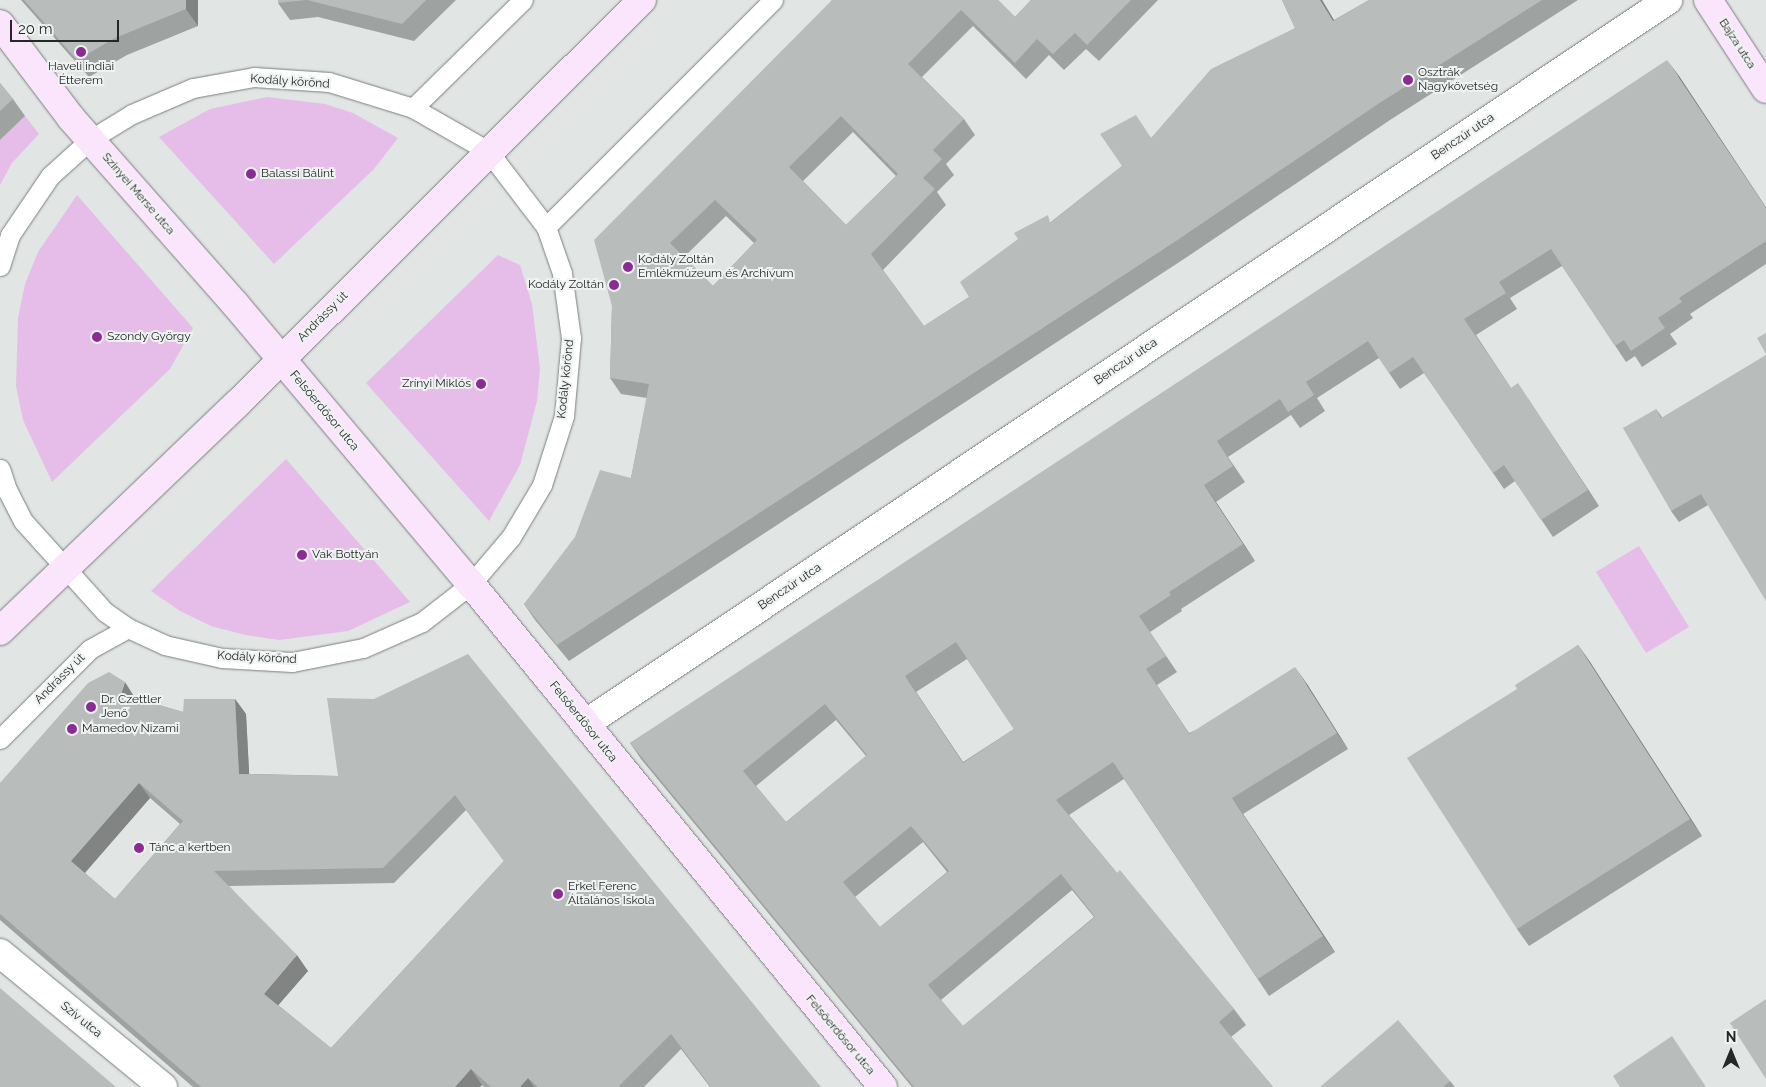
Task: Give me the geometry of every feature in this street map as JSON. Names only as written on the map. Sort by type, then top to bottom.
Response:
[{"type":"street","name":"Andrássy út","points":[[0,631],[280,360],[488,151],[642,0]]},
{"type":"street","name":"Benczúr utca","points":[[584,724],[1668,0]]},
{"type":"street","name":"Bajza utca","points":[[1708,0],[1766,89]]},
{"type":"street","name":"Szinyei Merse utca","points":[[0,24],[91,139],[280,360]]},
{"type":"street","name":"Felsőerdősor utca","points":[[280,360],[471,584],[883,1087]]},
{"type":"street","name":"Szív utca","points":[[0,953],[163,1087]]},
{"type":"lane","points":[[413,108],[522,0]]},
{"type":"lane","points":[[546,226],[773,0]]},
{"type":"lane","name":"Kodály körönd","points":[[0,266],[10,235],[50,176],[91,139],[132,114],[193,88],[254,77],[329,82],[413,108],[488,151],[546,226],[562,273],[571,338],[564,416],[542,485],[511,537],[471,584],[422,622],[363,648],[292,662],[222,658],[165,644],[128,628],[105,612],[3,497],[0,469]]},
{"type":"lane","name":"Andrássy út","points":[[0,739],[90,649],[128,628]]},
{"type":"shaded area","points":[[267,97],[325,104],[353,113],[398,138],[374,169],[274,264],[159,137],[210,109]]},
{"type":"shaded area","points":[[25,116],[39,134],[12,163],[0,185],[0,140]]},
{"type":"shaded area","points":[[77,195],[193,328],[170,369],[52,482],[23,420],[16,386],[18,318],[25,284],[38,252]]},
{"type":"shaded area","points":[[498,255],[520,265],[532,304],[540,369],[537,401],[520,465],[489,521],[366,383]]},
{"type":"shaded area","points":[[286,459],[410,602],[348,631],[279,640],[245,635],[211,626],[180,611],[151,591]]},
{"type":"shaded area","points":[[1639,546],[1689,627],[1646,653],[1596,572]]},
{"type":"building","points":[[24,0],[186,0],[186,9],[115,38],[77,60]]},
{"type":"building","points":[[278,0],[307,0],[278,3]]},
{"type":"building","points":[[307,0],[426,0],[402,24]]},
{"type":"building","points":[[832,0],[998,0],[1015,17],[1031,0],[1131,0],[1087,45],[1075,33],[1053,54],[1037,39],[1015,63],[961,10],[908,64],[964,119],[933,150],[942,159],[923,178],[935,189],[871,254],[924,326],[969,297],[960,282],[1018,239],[1014,233],[1048,215],[1050,223],[1122,166],[1100,134],[1136,115],[1151,138],[1211,69],[1295,28],[1282,0],[1320,0],[1333,21],[1369,0],[1542,0],[1378,104],[1176,241],[557,645],[524,604],[575,537],[600,470],[631,478],[649,384],[610,378],[612,306],[594,240]],"holes":[[[841,116],[898,174],[846,225],[789,167]],[[715,200],[757,240],[713,286],[670,243]]]},
{"type":"building","points":[[1667,60],[1766,208],[1766,241],[1679,298],[1682,302],[1658,318],[1665,328],[1631,351],[1624,340],[1615,346],[1551,249],[1499,282],[1506,293],[1464,319],[1511,388],[1518,383],[1588,490],[1541,520],[1504,465],[1493,473],[1413,357],[1389,373],[1368,341],[1306,382],[1314,395],[1288,412],[1280,399],[1217,441],[1233,466],[1204,485],[1243,544],[1169,592],[1171,595],[1139,616],[1166,656],[1146,669],[1189,734],[1295,667],[1337,733],[1232,798],[1323,936],[1258,979],[1113,762],[1056,800],[1117,873],[1120,870],[1234,1009],[1219,1022],[1273,1087],[914,1087],[630,743]],"holes":[[[956,642],[1014,729],[963,763],[905,676]],[[825,704],[867,755],[786,822],[743,771]],[[911,826],[949,871],[880,927],[843,882]],[[1061,874],[1095,917],[963,1026],[928,985]]]},
{"type":"building","points":[[0,83],[13,99],[0,111]]},
{"type":"building","points":[[1766,333],[1766,354],[1757,338]]},
{"type":"building","points":[[1766,355],[1766,601],[1701,494],[1671,511],[1623,428],[1656,409],[1661,418]]},
{"type":"building","points":[[1578,645],[1690,819],[1517,929],[1407,758],[1517,689],[1515,685]]},
{"type":"building","points":[[468,654],[821,1087],[711,1087],[671,1034],[619,1086],[621,1087],[538,1087],[528,1078],[520,1087],[491,1087],[471,1069],[455,1087],[201,1087],[0,914],[0,783],[88,683],[109,672],[125,682],[121,694],[183,712],[184,699],[235,699],[239,774],[338,776],[327,698],[374,699]],"holes":[[[139,783],[183,821],[115,899],[71,861]],[[455,795],[504,861],[331,1048],[264,994],[297,955],[214,871],[383,868]]]},
{"type":"building","points":[[0,988],[116,1087],[0,1087]]},
{"type":"building","points":[[1766,999],[1766,1079],[1730,1023]]},
{"type":"building","points":[[1398,1020],[1450,1081],[1443,1087],[1320,1087]]},
{"type":"building","points":[[1672,1036],[1706,1087],[1620,1087],[1613,1076]]},
{"type":"place","name":"Haveli indiai Étterem","points":[[81,52]]},
{"type":"place","name":"Osztrák Nagykövetség","points":[[1408,80]]},
{"type":"place","name":"Balassi Bálint","points":[[251,174]]},
{"type":"place","name":"Kodály Zoltán Emlékmúzeum és Archívum","points":[[628,267]]},
{"type":"place","name":"Kodály Zoltán","points":[[614,285]]},
{"type":"place","name":"Szondy György","points":[[97,337]]},
{"type":"place","name":"Zrínyi Miklós","points":[[481,384]]},
{"type":"place","name":"Vak Bottyán","points":[[302,555]]},
{"type":"place","name":"Dr. Czettler Jenő","points":[[91,707]]},
{"type":"place","name":"Mamedov Nizami","points":[[72,729]]},
{"type":"place","name":"Tánc a kertben","points":[[139,848]]},
{"type":"place","name":"Erkel Ferenc Általános Iskola","points":[[558,894]]}]
